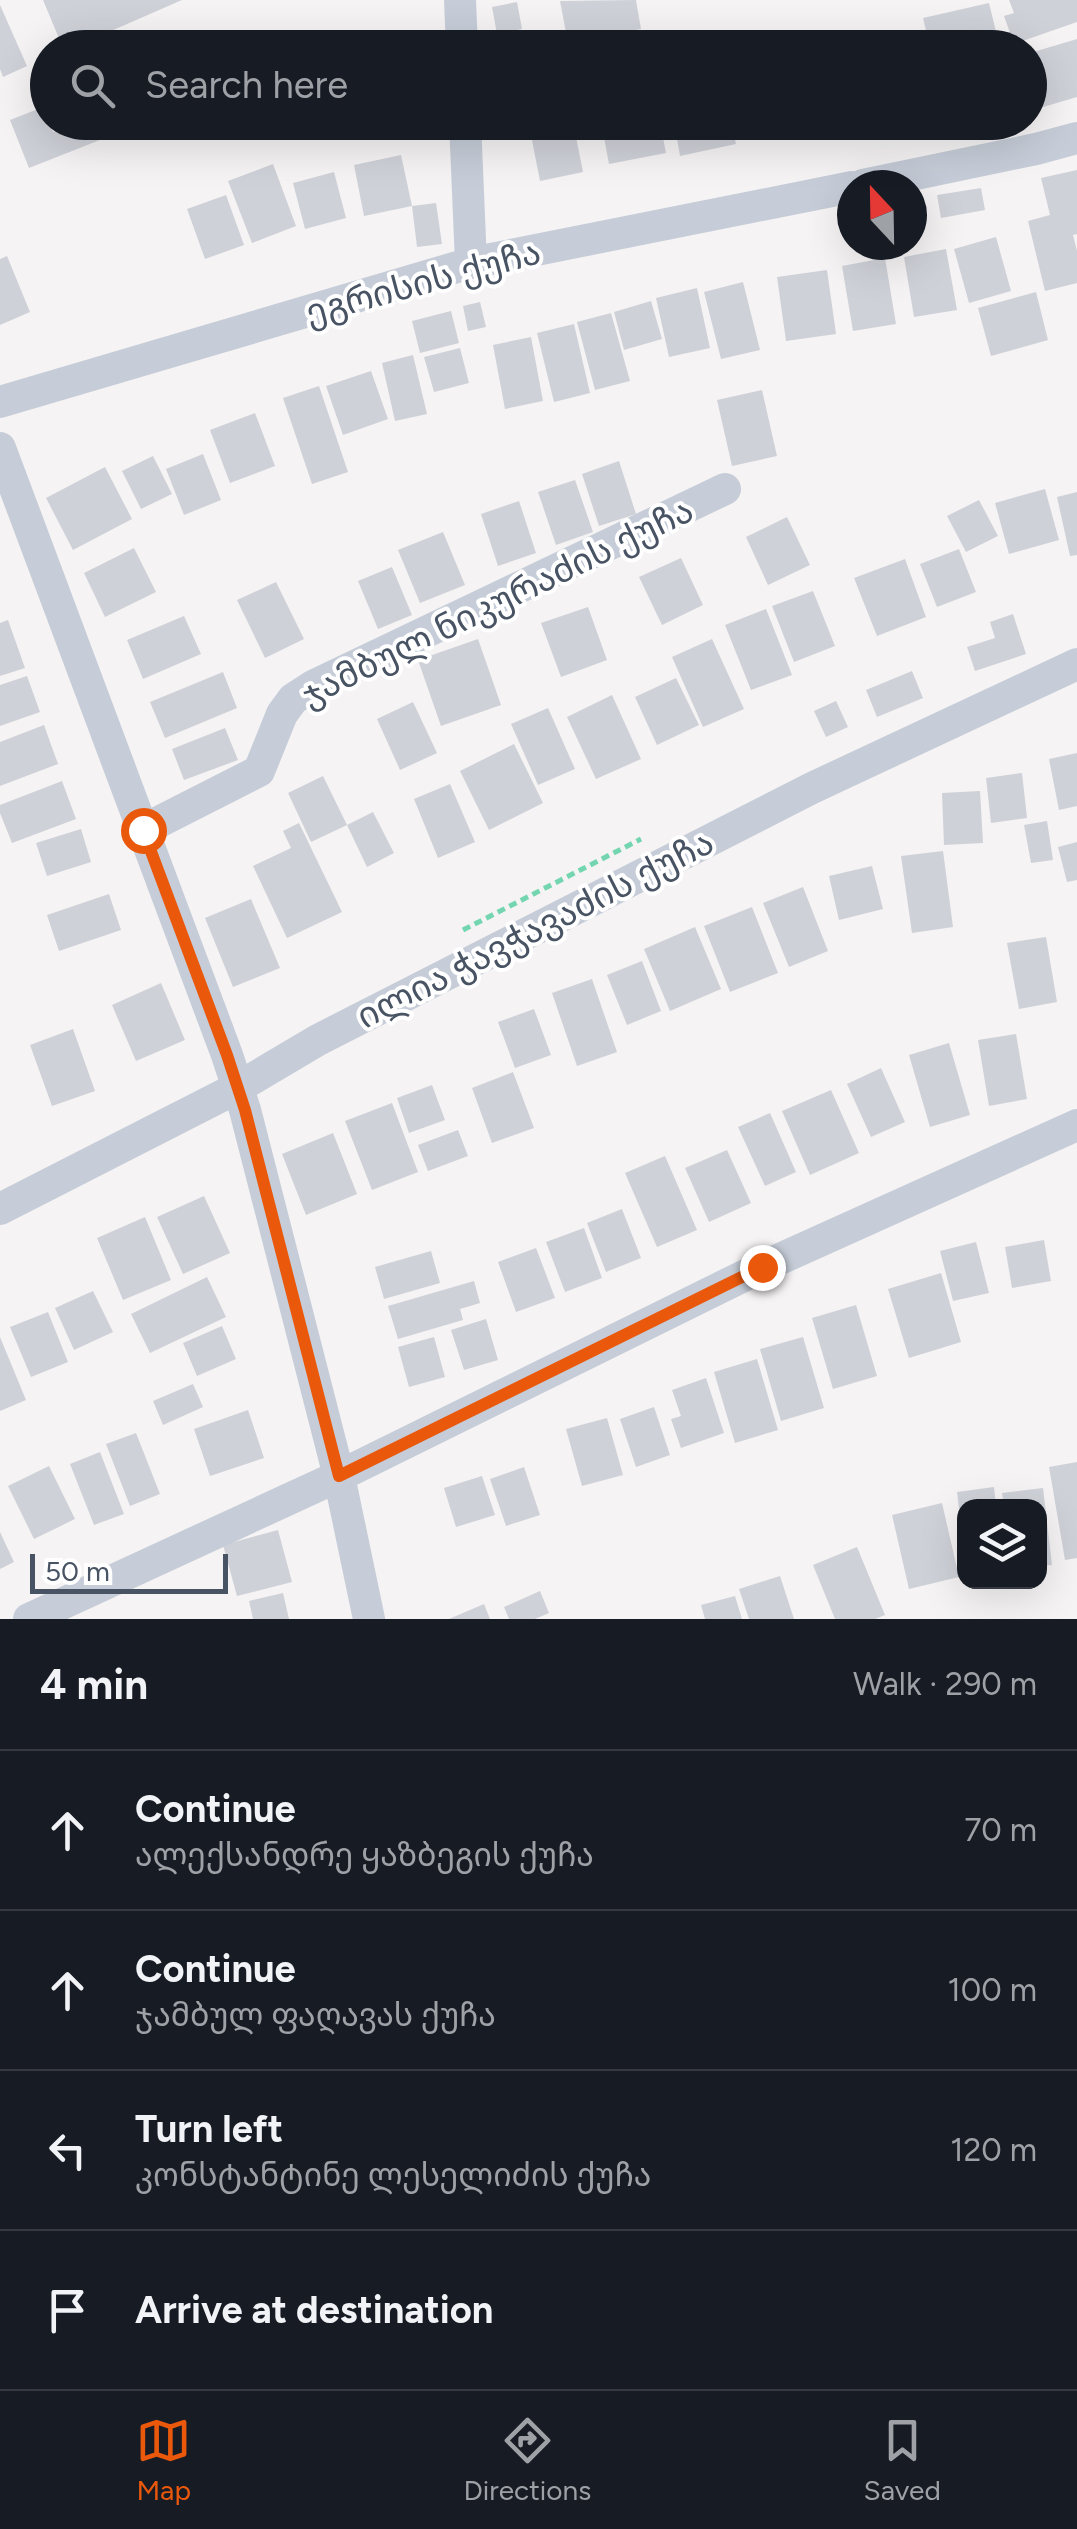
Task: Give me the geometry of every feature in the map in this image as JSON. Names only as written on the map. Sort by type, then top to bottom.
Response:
[{"type":"street","points":[[460,0],[461,30]]},
{"type":"street","points":[[927,172],[1077,138]]},
{"type":"street","points":[[466,140],[471,263]]},
{"type":"street","name":"ეგრისის ქუჩა","points":[[0,402],[471,263],[837,190]]},
{"type":"street","points":[[0,448],[245,1110],[339,1476],[370,1619]]},
{"type":"street","name":"ჯამბულ ნიკურაძის ქუჩა","points":[[143,830],[259,771],[282,714],[292,699],[313,686],[725,489]]},
{"type":"street","name":"ილია ჭავჭავაძის ქუჩა","points":[[0,1209],[237,1088],[318,1040],[812,788],[1077,664]]},
{"type":"street","points":[[29,1619],[339,1476],[762,1267],[1077,1125]]},
{"type":"building","points":[[43,0],[182,0],[113,30],[56,30]]},
{"type":"building","points":[[636,0],[641,29],[566,30],[560,1]]},
{"type":"building","points":[[1009,0],[1077,0],[1077,22],[1047,32],[1009,30],[1004,16],[1014,13]]},
{"type":"building","points":[[517,2],[522,29],[496,30],[492,7]]},
{"type":"building","points":[[989,3],[996,30],[926,30],[923,18]]},
{"type":"building","points":[[0,5],[27,66],[3,77],[0,69]]},
{"type":"building","points":[[1077,39],[1077,97],[1047,106],[1047,48]]},
{"type":"building","points":[[30,112],[30,140],[100,140],[29,168],[10,120]]},
{"type":"building","points":[[532,140],[577,140],[583,172],[540,181]]},
{"type":"building","points":[[604,140],[663,140],[666,153],[609,164]]},
{"type":"building","points":[[677,140],[735,140],[736,144],[680,156]]},
{"type":"building","points":[[401,155],[412,206],[364,216],[354,165]]},
{"type":"building","points":[[273,164],[296,226],[252,243],[228,181]]},
{"type":"building","points":[[1077,170],[1077,234],[1073,235],[1077,283],[1045,291],[1028,221],[1050,215],[1041,178]]},
{"type":"building","points":[[334,172],[346,218],[305,229],[293,183]]},
{"type":"building","points":[[981,188],[985,210],[941,218],[937,195]]},
{"type":"building","points":[[226,195],[244,245],[205,259],[187,209]]},
{"type":"building","points":[[436,203],[442,244],[417,247],[412,206]]},
{"type":"building","points":[[996,237],[1011,291],[969,303],[954,249]]},
{"type":"building","points":[[946,249],[957,310],[914,317],[904,260],[927,260],[927,253]]},
{"type":"building","points":[[7,256],[30,312],[0,325],[0,259]]},
{"type":"building","points":[[885,260],[896,324],[853,331],[842,266]]},
{"type":"building","points":[[827,270],[836,334],[786,341],[777,277]]},
{"type":"building","points":[[743,282],[760,350],[721,359],[704,292]]},
{"type":"building","points":[[697,288],[710,348],[669,357],[656,298]]},
{"type":"building","points":[[1036,292],[1048,340],[991,356],[978,308]]},
{"type":"building","points":[[651,301],[662,339],[624,350],[614,312]]},
{"type":"building","points":[[480,302],[486,327],[468,331],[463,306]]},
{"type":"building","points":[[451,311],[459,343],[420,353],[412,321]]},
{"type":"building","points":[[611,313],[630,381],[595,390],[577,322]]},
{"type":"building","points":[[574,324],[590,393],[554,402],[537,333]]},
{"type":"building","points":[[531,337],[543,401],[505,409],[493,345]]},
{"type":"building","points":[[460,348],[469,383],[434,392],[424,357]]},
{"type":"building","points":[[413,355],[427,414],[395,421],[382,363]]},
{"type":"building","points":[[371,371],[388,419],[343,435],[326,386]]},
{"type":"building","points":[[319,386],[348,472],[312,484],[283,398]]},
{"type":"building","points":[[762,390],[777,456],[732,466],[717,400]]},
{"type":"building","points":[[255,413],[275,466],[230,483],[210,430]]},
{"type":"building","points":[[203,454],[221,500],[184,515],[166,469]]},
{"type":"building","points":[[153,456],[172,494],[141,509],[122,471]]},
{"type":"building","points":[[619,461],[636,514],[599,526],[582,474]]},
{"type":"building","points":[[105,467],[132,519],[73,550],[46,498]]},
{"type":"building","points":[[575,480],[593,532],[556,545],[538,492]]},
{"type":"building","points":[[1045,489],[1059,540],[1009,554],[995,503]]},
{"type":"building","points":[[1077,492],[1077,555],[1070,556],[1057,497]]},
{"type":"building","points":[[979,500],[998,536],[966,552],[947,516]]},
{"type":"building","points":[[519,501],[536,553],[498,566],[481,514]]},
{"type":"building","points":[[787,517],[810,565],[768,585],[746,537]]},
{"type":"building","points":[[443,532],[465,585],[420,603],[398,550]]},
{"type":"building","points":[[134,548],[156,592],[105,617],[84,573]]},
{"type":"building","points":[[959,549],[976,592],[937,607],[920,564]]},
{"type":"building","points":[[681,558],[703,605],[662,625],[639,577]]},
{"type":"building","points":[[905,559],[926,617],[877,636],[854,578]]},
{"type":"building","points":[[392,567],[412,615],[378,629],[358,581]]},
{"type":"building","points":[[276,582],[304,639],[265,658],[237,600]]},
{"type":"building","points":[[813,591],[835,646],[794,662],[772,606]]},
{"type":"building","points":[[588,607],[607,660],[561,677],[541,623]]},
{"type":"building","points":[[766,609],[792,675],[751,690],[725,625]]},
{"type":"building","points":[[1013,614],[1026,654],[975,671],[967,647],[995,638],[990,622]]},
{"type":"building","points":[[184,616],[201,654],[143,679],[127,640]]},
{"type":"building","points":[[8,620],[25,668],[0,676],[0,623]]},
{"type":"building","points":[[478,639],[501,705],[441,726],[418,660]]},
{"type":"building","points":[[712,639],[744,709],[703,727],[672,657]]},
{"type":"building","points":[[912,671],[923,698],[877,717],[866,690]]},
{"type":"building","points":[[223,672],[237,708],[165,738],[150,702]]},
{"type":"building","points":[[27,676],[40,712],[0,726],[0,685]]},
{"type":"building","points":[[676,678],[699,725],[657,745],[635,697]]},
{"type":"building","points":[[612,695],[641,759],[596,779],[567,717]]},
{"type":"building","points":[[836,701],[848,727],[826,737],[814,711]]},
{"type":"building","points":[[413,702],[437,753],[400,770],[377,719]]},
{"type":"building","points":[[548,708],[575,769],[538,785],[511,724]]},
{"type":"building","points":[[44,725],[58,764],[0,786],[0,742]]},
{"type":"building","points":[[225,728],[238,760],[184,780],[172,749]]},
{"type":"building","points":[[514,744],[543,803],[489,830],[460,771]]},
{"type":"building","points":[[1077,753],[1077,806],[1059,810],[1049,759]]},
{"type":"building","points":[[1022,773],[1027,818],[991,823],[986,778]]},
{"type":"building","points":[[323,776],[347,825],[311,842],[288,793]]},
{"type":"building","points":[[62,781],[76,819],[12,843],[0,805]]},
{"type":"building","points":[[450,784],[475,842],[438,858],[414,799]]},
{"type":"building","points":[[980,791],[983,843],[944,845],[942,793]]},
{"type":"building","points":[[373,812],[394,853],[367,867],[347,825]]},
{"type":"building","points":[[1047,821],[1053,860],[1031,863],[1024,825]]},
{"type":"building","points":[[299,823],[342,912],[287,938],[253,866],[291,848],[283,831]]},
{"type":"building","points":[[81,829],[91,862],[47,876],[36,843]]},
{"type":"building","points":[[1077,842],[1077,880],[1067,882],[1058,847]]},
{"type":"building","points":[[943,851],[953,927],[912,933],[901,856]]},
{"type":"building","points":[[872,866],[883,909],[839,920],[829,876]]},
{"type":"building","points":[[803,887],[828,951],[789,967],[763,903]]},
{"type":"building","points":[[109,894],[121,930],[59,951],[47,915]]},
{"type":"building","points":[[251,899],[280,968],[233,987],[205,918]]},
{"type":"building","points":[[752,907],[778,973],[730,992],[704,926]]},
{"type":"building","points":[[695,927],[721,989],[670,1011],[644,949]]},
{"type":"building","points":[[1046,937],[1057,1002],[1019,1009],[1007,943]]},
{"type":"building","points":[[642,961],[661,1011],[627,1025],[607,975]]},
{"type":"building","points":[[592,979],[617,1052],[577,1066],[552,993]]},
{"type":"building","points":[[161,983],[185,1040],[136,1061],[112,1005]]},
{"type":"building","points":[[534,1009],[551,1055],[515,1068],[498,1022]]},
{"type":"building","points":[[73,1029],[95,1091],[52,1106],[30,1045]]},
{"type":"building","points":[[1016,1034],[1027,1099],[989,1106],[978,1040]]},
{"type":"building","points":[[949,1043],[970,1115],[930,1127],[909,1055]]},
{"type":"building","points":[[881,1068],[905,1122],[871,1137],[847,1084]]},
{"type":"building","points":[[513,1072],[534,1128],[492,1143],[472,1088]]},
{"type":"building","points":[[432,1085],[445,1120],[409,1133],[397,1098]]},
{"type":"building","points":[[831,1090],[859,1153],[810,1175],[782,1111]]},
{"type":"building","points":[[392,1103],[418,1172],[372,1190],[345,1121]]},
{"type":"building","points":[[770,1113],[796,1172],[765,1186],[738,1127]]},
{"type":"building","points":[[458,1130],[468,1156],[428,1171],[418,1145]]},
{"type":"building","points":[[333,1133],[357,1194],[306,1215],[282,1154]]},
{"type":"building","points":[[727,1150],[751,1203],[709,1222],[685,1168]]},
{"type":"building","points":[[665,1156],[697,1230],[657,1247],[625,1173]]},
{"type":"building","points":[[204,1196],[230,1253],[183,1274],[157,1217]]},
{"type":"building","points":[[622,1209],[641,1258],[606,1272],[587,1223]]},
{"type":"building","points":[[145,1217],[171,1280],[123,1300],[97,1238]]},
{"type":"building","points":[[584,1228],[602,1278],[565,1292],[546,1242]]},
{"type":"building","points":[[1044,1240],[1051,1281],[1012,1288],[1005,1247]]},
{"type":"building","points":[[976,1242],[989,1293],[953,1301],[940,1251]]},
{"type":"building","points":[[536,1248],[555,1298],[516,1312],[498,1262]]},
{"type":"building","points":[[431,1251],[440,1283],[384,1299],[375,1267]]},
{"type":"building","points":[[941,1273],[961,1342],[909,1358],[888,1289]]},
{"type":"building","points":[[207,1277],[226,1317],[150,1353],[131,1314]]},
{"type":"building","points":[[474,1281],[480,1303],[460,1309],[463,1320],[398,1339],[388,1306]]},
{"type":"building","points":[[93,1291],[113,1332],[74,1350],[55,1308]]},
{"type":"building","points":[[856,1305],[877,1376],[833,1389],[812,1318]]},
{"type":"building","points":[[48,1312],[68,1362],[31,1377],[10,1327]]},
{"type":"building","points":[[486,1319],[498,1360],[464,1370],[451,1330]]},
{"type":"building","points":[[222,1326],[236,1359],[197,1376],[183,1343]]},
{"type":"building","points":[[0,1337],[26,1400],[0,1411]]},
{"type":"building","points":[[434,1337],[445,1377],[409,1387],[398,1347]]},
{"type":"building","points":[[803,1337],[824,1408],[781,1421],[760,1349]]},
{"type":"building","points":[[757,1359],[778,1430],[735,1443],[714,1372]]},
{"type":"building","points":[[706,1378],[724,1433],[681,1448],[671,1419],[681,1416],[672,1390]]},
{"type":"building","points":[[193,1384],[203,1407],[163,1425],[153,1401]]},
{"type":"building","points":[[654,1407],[670,1455],[636,1467],[620,1419]]},
{"type":"building","points":[[248,1410],[264,1458],[210,1476],[194,1429]]},
{"type":"building","points":[[607,1418],[623,1475],[582,1486],[566,1429]]},
{"type":"building","points":[[136,1433],[160,1494],[130,1506],[106,1444]]},
{"type":"building","points":[[100,1452],[124,1514],[94,1525],[70,1464]]},
{"type":"building","points":[[1077,1462],[1077,1558],[1065,1560],[1049,1467]]},
{"type":"building","points":[[49,1466],[75,1519],[34,1539],[8,1486]]},
{"type":"building","points":[[524,1467],[540,1515],[506,1526],[490,1479]]},
{"type":"building","points":[[482,1476],[495,1515],[456,1527],[444,1488]]},
{"type":"building","points":[[994,1487],[995,1499],[958,1499],[957,1492]]},
{"type":"building","points":[[1043,1488],[1044,1499],[1003,1499],[1002,1493]]},
{"type":"building","points":[[942,1503],[957,1577],[909,1589],[892,1515]]},
{"type":"building","points":[[1047,1522],[1052,1565],[1047,1565]]},
{"type":"building","points":[[278,1530],[292,1582],[237,1596],[223,1545]]},
{"type":"building","points":[[0,1532],[14,1562],[0,1569]]},
{"type":"building","points":[[857,1547],[885,1615],[875,1619],[835,1619],[813,1565]]},
{"type":"building","points":[[780,1576],[794,1619],[749,1619],[739,1589]]},
{"type":"building","points":[[540,1591],[549,1613],[535,1619],[509,1619],[504,1607]]},
{"type":"building","points":[[283,1593],[289,1619],[253,1619],[249,1601]]},
{"type":"building","points":[[735,1596],[742,1619],[705,1619],[701,1605]]},
{"type":"building","points":[[484,1604],[490,1619],[449,1619]]},
{"type":"route","points":[[143,830],[245,1110],[339,1476],[762,1267]]}]
